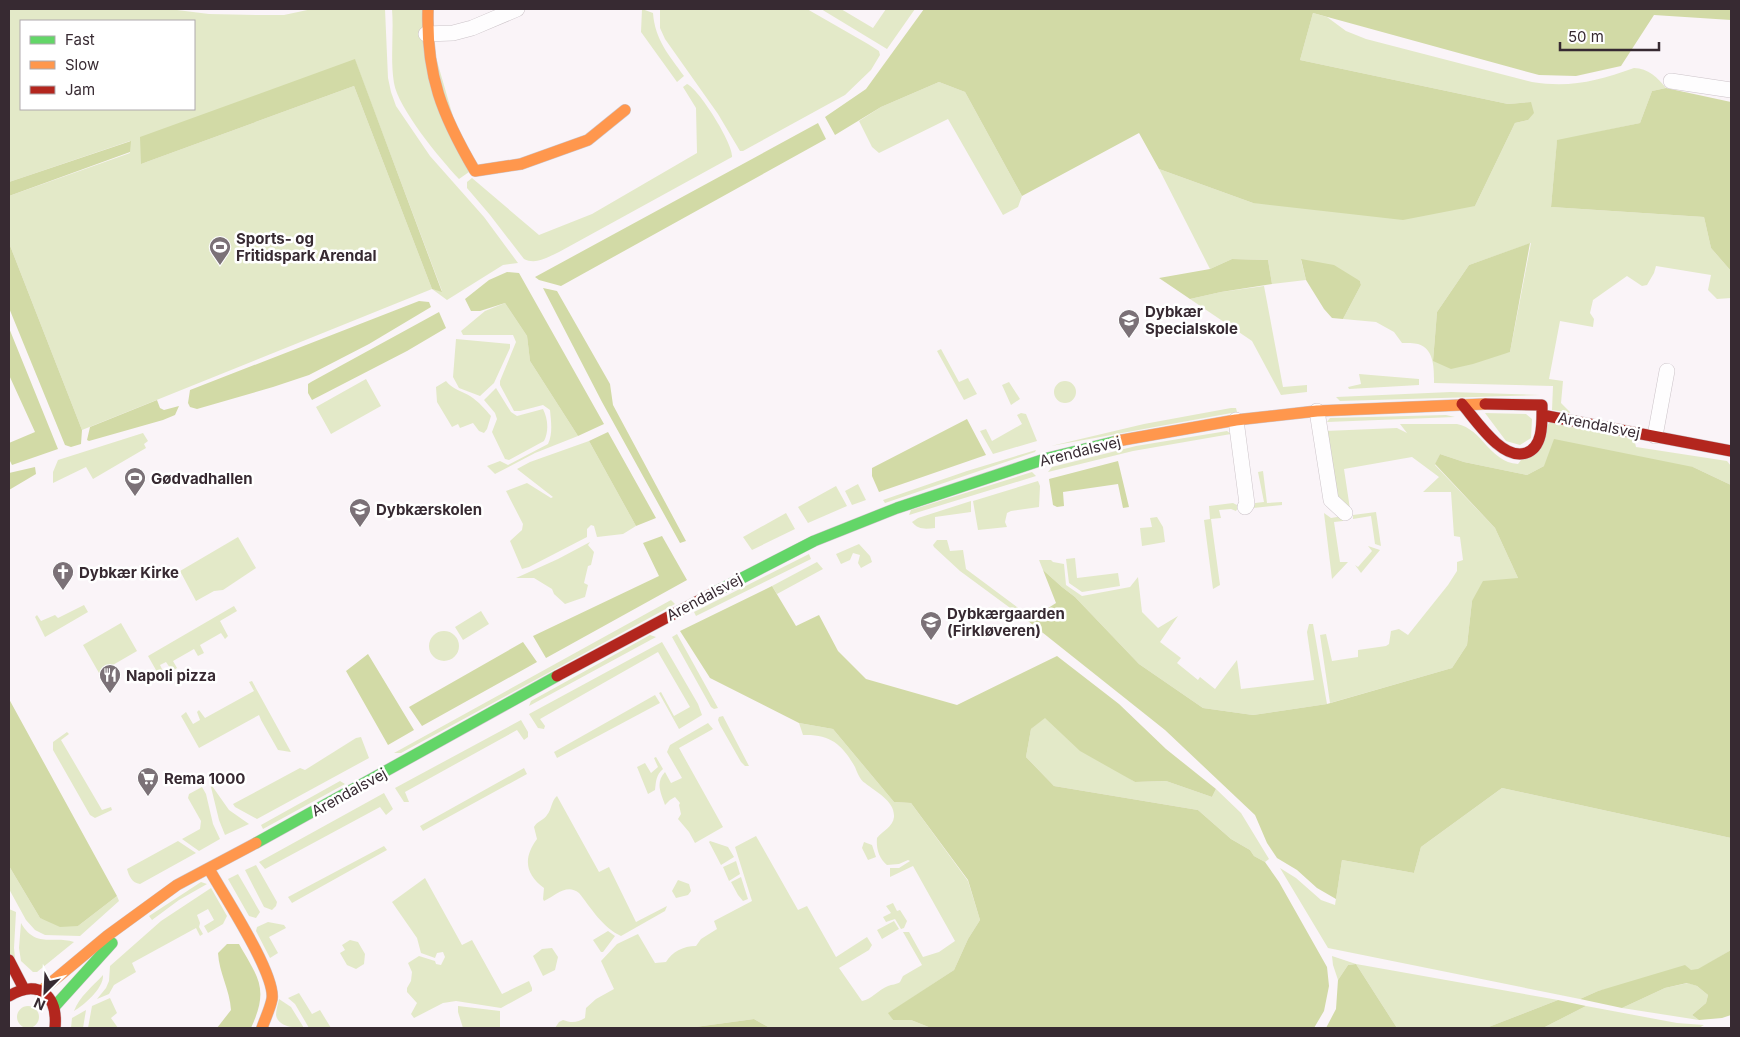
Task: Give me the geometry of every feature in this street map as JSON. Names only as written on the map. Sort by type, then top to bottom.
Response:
[{"type":"street","points":[[428,9],[426,34],[431,72],[439,102],[455,138],[475,171],[521,164],[588,140],[625,110]]},
{"type":"street","points":[[426,34],[453,33],[472,28],[517,9]]},
{"type":"street","points":[[1671,81],[1731,90]]},
{"type":"street","name":"Arendalsvej","points":[[1656,436],[1666,371]]},
{"type":"street","name":"Arendalsvej","points":[[41,991],[86,951],[177,885],[641,631],[814,541],[897,508],[1048,458],[1124,439],[1236,420],[1317,411],[1462,404],[1542,405],[1541,433],[1535,447],[1524,454],[1513,454],[1497,442],[1462,404]]},
{"type":"street","points":[[1317,411],[1331,500],[1345,513]]},
{"type":"street","name":"Arendalsvej","points":[[1542,415],[1731,452]]},
{"type":"street","points":[[1236,420],[1247,504],[1245,507]]},
{"type":"street","points":[[209,869],[255,949],[270,981],[272,998],[262,1028]]},
{"type":"street","name":"Arendalsvej","points":[[55,1006],[139,911]]},
{"type":"street","points":[[9,960],[24,988]]},
{"type":"street","points":[[9,996],[24,988],[41,991],[52,1000],[55,1006],[58,1018],[55,1028]]},
{"type":"green space","name":"Sports- og Fritidspark Arendal","points":[[9,9],[169,9],[209,14],[284,15],[312,9],[385,9],[388,78],[396,106],[430,156],[484,217],[518,263],[503,265],[447,300],[432,289],[82,430],[9,243],[9,196],[130,153],[130,141],[9,182]],"holes":[[[355,60],[442,291],[432,289],[354,86],[141,164]]]},
{"type":"green space","points":[[392,9],[422,9],[469,172],[459,179],[421,133],[403,106],[397,93],[392,65]]},
{"type":"green space","points":[[642,9],[653,13],[654,23],[660,39],[684,76],[677,82],[641,32]]},
{"type":"green space","points":[[660,9],[807,9],[868,44],[879,51],[880,55],[871,70],[845,95],[740,151],[718,114],[665,39],[660,28]]},
{"type":"green space","points":[[821,9],[841,9],[873,28],[886,9],[915,9],[887,49]]},
{"type":"green space","points":[[924,9],[1731,9],[1731,20],[1654,15],[1621,66],[1576,76],[1539,75],[1313,13],[1300,60],[1508,104],[1531,102],[1534,113],[1528,120],[1515,123],[1475,206],[1403,220],[1253,203],[1159,169],[1139,133],[1022,196],[965,92],[939,82],[881,107],[835,135],[825,117],[866,89]]},
{"type":"green space","points":[[1313,13],[1327,17],[1346,31],[1366,39],[1532,82],[1572,84],[1608,77],[1634,68],[1648,72],[1656,77],[1666,88],[1652,91],[1640,123],[1557,141],[1551,207],[1704,217],[1711,248],[1731,271],[1731,298],[1717,299],[1708,290],[1711,275],[1656,266],[1647,285],[1642,286],[1627,276],[1593,300],[1590,313],[1594,319],[1593,327],[1560,321],[1549,379],[1563,381],[1561,403],[1571,413],[1552,410],[1553,386],[1434,383],[1431,355],[1424,347],[1416,344],[1402,343],[1394,332],[1376,322],[1343,319],[1361,285],[1360,281],[1301,260],[1306,280],[1272,284],[1268,260],[1232,259],[1210,269],[1159,169],[1253,203],[1475,206],[1515,123],[1528,120],[1531,102],[1508,104],[1300,60]],"holes":[[[1531,243],[1510,352],[1433,361],[1437,312],[1469,265]]]},
{"type":"green space","points":[[355,59],[442,292],[432,289],[354,86],[141,164],[140,137]]},
{"type":"green space","points":[[939,82],[965,92],[1022,196],[1018,207],[1003,215],[948,119],[879,153],[872,147],[859,121],[881,107]]},
{"type":"green space","points":[[687,84],[699,96],[715,118],[728,141],[732,157],[551,256],[537,261],[524,259],[467,188],[467,182],[472,178],[539,235],[592,214],[697,153],[696,108],[683,87]]},
{"type":"green space","points":[[1666,88],[1731,102],[1731,271],[1711,248],[1704,217],[1551,207],[1557,140],[1640,123],[1652,91]]},
{"type":"green space","points":[[818,123],[826,139],[561,286],[539,280],[535,277]]},
{"type":"green space","points":[[131,141],[130,152],[9,196],[9,182]]},
{"type":"green space","points":[[9,243],[82,430],[81,444],[71,447],[65,445],[9,308]]},
{"type":"green space","points":[[1530,243],[1510,352],[1451,369],[1433,361],[1437,312],[1469,265]]},
{"type":"green space","points":[[1232,259],[1268,260],[1272,284],[1190,299],[1159,278],[1210,269]]},
{"type":"green space","points":[[1301,259],[1334,265],[1360,281],[1361,285],[1343,319],[1332,318],[1324,309],[1306,280]]},
{"type":"green space","points":[[507,272],[519,273],[604,424],[578,436],[530,361],[527,336],[505,303],[480,311],[471,311],[465,299],[489,280]]},
{"type":"green space","points":[[1264,286],[1283,387],[1307,385],[1307,392],[1281,395],[1252,341],[1190,299],[1221,292]]},
{"type":"green space","points":[[543,288],[557,291],[610,384],[613,405],[686,541],[680,543],[602,402]]},
{"type":"green space","points":[[419,301],[429,302],[431,307],[369,344],[309,375],[197,409],[190,407],[188,403],[190,390]]},
{"type":"green space","points":[[505,303],[527,336],[530,361],[578,436],[535,453],[495,474],[487,466],[500,461],[508,465],[548,444],[551,432],[550,410],[543,405],[514,411],[500,385],[516,342],[513,335],[463,335],[461,331],[485,311]]},
{"type":"green space","points":[[439,312],[446,328],[407,351],[312,400],[308,393],[308,384]]},
{"type":"green space","points":[[9,328],[58,449],[12,465],[9,459],[9,443],[35,432],[9,375]]},
{"type":"green space","points":[[456,339],[510,344],[510,348],[494,383],[480,396],[459,388],[453,377]]},
{"type":"green space","points":[[941,349],[959,382],[968,378],[977,394],[964,400],[937,351]]},
{"type":"green space","points":[[1359,374],[1419,379],[1419,385],[1349,389],[1348,387],[1361,384]]},
{"type":"green space","points":[[366,379],[381,406],[331,434],[316,407]]},
{"type":"green space","points":[[446,381],[454,388],[473,398],[491,416],[484,433],[479,431],[473,423],[460,428],[458,424],[452,427],[437,402],[436,387]]},
{"type":"green space","points":[[1065,381],[1073,384],[1076,392],[1073,400],[1065,403],[1057,400],[1054,392],[1057,384]]},
{"type":"green space","points":[[1009,382],[1020,399],[1011,405],[1002,385]]},
{"type":"green space","points":[[496,388],[511,412],[517,416],[543,409],[547,421],[547,433],[544,441],[509,460],[505,459],[492,432],[497,419],[495,413],[484,400]]},
{"type":"green space","points":[[1451,392],[1540,395],[1340,401],[1336,397]]},
{"type":"green space","points":[[157,400],[160,408],[164,410],[179,406],[175,415],[163,420],[87,440],[90,427]]},
{"type":"green space","points":[[1236,408],[1237,412],[1051,446],[1144,424]]},
{"type":"green space","points":[[1021,413],[1026,414],[1037,441],[993,454],[980,431],[986,429],[992,441],[1022,424],[1017,415]]},
{"type":"green space","points":[[1485,413],[1526,414],[1532,419],[1531,438],[1520,445],[1506,441]]},
{"type":"green space","points":[[1446,415],[1455,417],[1327,422],[1330,418]]},
{"type":"green space","points":[[967,419],[986,455],[879,492],[872,476],[872,468]]},
{"type":"green space","points":[[1550,422],[1634,438],[1636,447],[1727,461],[1731,466],[1731,485],[1693,467],[1544,466],[1527,475],[1464,462],[1440,454],[1435,465],[1495,528],[1518,578],[1472,601],[1467,645],[1452,668],[1330,703],[1320,635],[1326,634],[1332,661],[1358,657],[1358,650],[1386,646],[1389,644],[1391,631],[1399,629],[1408,635],[1448,585],[1457,571],[1457,562],[1463,560],[1460,537],[1454,536],[1451,492],[1423,492],[1439,477],[1412,457],[1344,469],[1350,509],[1337,498],[1325,431],[1397,428],[1407,433],[1400,424],[1457,424],[1473,432],[1500,458],[1518,464]]},
{"type":"green space","points":[[1227,431],[1231,434],[1133,451],[1048,472],[1052,467],[1136,446]]},
{"type":"green space","points":[[608,432],[656,518],[636,526],[589,441]]},
{"type":"green space","points":[[143,433],[148,441],[144,444],[146,448],[93,479],[86,467],[53,483],[53,472],[58,460]]},
{"type":"green space","points":[[1554,439],[1693,467],[1731,485],[1731,838],[1502,788],[1421,847],[1414,873],[1342,860],[1336,899],[1317,888],[1297,870],[1277,858],[1267,843],[1255,815],[1165,730],[1028,621],[1056,603],[1043,570],[1075,597],[1139,664],[1203,708],[1253,715],[1327,704],[1452,668],[1467,645],[1472,601],[1483,581],[1518,578],[1495,528],[1435,464],[1440,454],[1464,462],[1527,475],[1544,466]]},
{"type":"green space","points":[[589,441],[636,526],[623,534],[597,537],[594,526],[591,525],[587,529],[587,537],[522,569],[510,541],[522,530],[523,524],[506,491],[527,483],[551,498],[553,497],[517,469],[530,462]]},
{"type":"green space","points":[[1036,450],[1035,452],[885,503],[883,500],[967,471]]},
{"type":"green space","points":[[1118,461],[1129,507],[1123,508],[1118,484],[1063,492],[1064,506],[1057,507],[1053,505],[1049,479]]},
{"type":"green space","points":[[35,467],[36,474],[9,490],[9,473]]},
{"type":"green space","points":[[1263,471],[1267,503],[1282,502],[1282,505],[1253,508],[1255,503],[1264,502],[1258,472]]},
{"type":"green space","points":[[1032,472],[1036,476],[909,515],[911,510]]},
{"type":"green space","points":[[1038,481],[1040,486],[1039,507],[1007,513],[1005,522],[1007,527],[978,530],[973,501]]},
{"type":"green space","points":[[858,484],[866,500],[852,505],[845,491]]},
{"type":"green space","points":[[836,486],[847,506],[808,523],[798,507]]},
{"type":"green space","points":[[971,501],[971,512],[935,517],[935,528],[920,528],[912,522],[918,518]]},
{"type":"green space","points":[[1233,503],[1239,506],[1236,511],[1231,509],[1219,510],[1221,518],[1211,519],[1220,585],[1213,589],[1204,520],[1210,519],[1209,506]]},
{"type":"green space","points":[[1376,512],[1381,546],[1375,544],[1371,516],[1353,519],[1353,515]]},
{"type":"green space","points":[[786,513],[795,529],[752,550],[743,537]]},
{"type":"green space","points":[[1324,513],[1331,518],[1343,516],[1343,521],[1334,522],[1340,562],[1348,562],[1332,579]]},
{"type":"green space","points":[[1157,517],[1163,527],[1165,542],[1142,546],[1140,528],[1152,527],[1150,518]]},
{"type":"green space","points":[[662,536],[687,580],[546,658],[533,636],[659,576],[643,543]]},
{"type":"green space","points":[[238,537],[256,568],[223,590],[214,591],[196,601],[180,571]]},
{"type":"green space","points":[[937,540],[947,540],[950,551],[963,550],[966,569],[1033,619],[1028,621],[960,571],[934,547],[933,545]]},
{"type":"green space","points":[[590,542],[588,545],[594,552],[584,583],[588,585],[585,597],[565,604],[554,594],[552,589],[534,578],[516,578],[558,559]]},
{"type":"green space","points":[[859,544],[870,556],[872,562],[861,568],[858,563],[860,555],[853,553],[850,560],[841,564],[836,554]]},
{"type":"green space","points":[[1368,546],[1380,550],[1361,573],[1355,565],[1358,567],[1372,551]]},
{"type":"green space","points":[[809,554],[811,559],[696,616],[694,612]]},
{"type":"green space","points":[[1075,558],[1077,578],[1118,573],[1120,586],[1082,592],[1069,583],[1066,559]]},
{"type":"green space","points":[[1039,560],[1051,560],[1064,564],[1066,585],[1082,596],[1130,587],[1138,577],[1142,612],[1158,628],[1178,616],[1160,642],[1181,658],[1177,663],[1198,680],[1200,677],[1215,689],[1237,660],[1241,689],[1314,680],[1307,632],[1309,624],[1313,624],[1327,704],[1253,715],[1203,708],[1139,664],[1075,597],[1043,570]]},
{"type":"green space","points":[[817,562],[823,569],[777,594],[772,586]]},
{"type":"green space","points":[[772,586],[796,626],[819,615],[838,651],[866,679],[957,705],[1057,656],[1119,704],[1166,749],[1216,789],[1212,797],[1166,781],[1135,782],[1080,751],[1045,718],[1031,729],[1026,757],[1054,786],[1198,810],[1231,839],[1250,850],[1254,856],[1265,862],[1279,882],[1327,967],[1329,986],[1324,1011],[1314,1028],[931,1028],[911,1020],[893,1020],[888,1013],[954,970],[968,939],[980,920],[968,880],[911,803],[894,802],[833,729],[799,723],[710,678],[680,631]]},
{"type":"green space","points":[[671,600],[675,604],[401,753],[394,753]]},
{"type":"green space","points":[[84,605],[88,612],[45,637],[35,617],[37,615],[41,621],[55,615],[58,618]]},
{"type":"green space","points":[[234,606],[237,611],[220,621],[228,636],[225,639],[221,633],[200,645],[204,653],[198,656],[194,649],[173,661],[177,668],[172,671],[166,662],[160,665],[166,677],[161,679],[148,656]]},
{"type":"green space","points":[[481,611],[489,624],[463,640],[455,627]]},
{"type":"green space","points":[[121,623],[137,651],[99,673],[83,645]]},
{"type":"green space","points":[[444,631],[450,632],[458,640],[458,652],[450,660],[444,661],[438,660],[430,652],[429,646],[430,640],[438,632]]},
{"type":"green space","points":[[677,634],[718,708],[714,709],[711,707],[672,637]]},
{"type":"green space","points":[[650,635],[656,637],[529,706],[531,701]]},
{"type":"green space","points":[[523,642],[537,662],[422,726],[409,707]]},
{"type":"green space","points":[[662,642],[698,704],[702,715],[679,729],[659,693],[661,692],[674,716],[690,707],[658,652],[540,719],[545,726],[544,729],[538,728],[529,714]]},
{"type":"green space","points":[[368,654],[414,730],[388,745],[346,671]]},
{"type":"green space","points":[[252,681],[291,752],[278,750],[259,715],[199,748],[181,716],[186,712],[193,724],[200,720],[197,712],[199,710],[205,718],[254,691],[249,682]]},
{"type":"green space","points":[[655,695],[660,703],[557,758],[554,752]]},
{"type":"green space","points":[[9,699],[117,896],[78,926],[60,927],[40,918],[9,866]]},
{"type":"green space","points":[[723,716],[749,766],[745,766],[741,762],[720,725],[719,717]]},
{"type":"green space","points":[[1045,717],[1135,782],[1166,781],[1212,797],[1216,789],[1241,813],[1269,859],[1265,862],[1254,856],[1250,850],[1231,839],[1198,810],[1054,786],[1026,757],[1031,729]]},
{"type":"green space","points":[[521,720],[528,732],[528,737],[524,740],[517,730],[405,792],[409,802],[404,802],[395,788]]},
{"type":"green space","points":[[708,723],[713,729],[679,748],[723,827],[695,843],[678,819],[681,814],[680,803],[675,797],[665,805],[660,780],[665,772],[671,783],[682,778],[667,752],[670,745]]},
{"type":"green space","points":[[799,723],[833,729],[894,802],[911,803],[968,881],[980,920],[968,939],[954,970],[889,1013],[893,1020],[911,1020],[931,1028],[770,1028],[754,1019],[688,1028],[555,1028],[563,1020],[574,1022],[585,1018],[586,1008],[596,999],[614,989],[601,961],[617,944],[638,934],[655,963],[666,962],[668,958],[682,948],[696,946],[701,939],[717,929],[714,921],[752,901],[735,847],[756,836],[798,910],[807,906],[836,957],[867,937],[872,945],[869,950],[839,968],[862,1001],[889,985],[900,982],[903,976],[922,965],[903,932],[909,932],[923,957],[939,952],[955,941],[913,866],[890,877],[890,868],[899,868],[910,861],[887,865],[880,856],[877,838],[890,826],[893,820],[891,806],[879,793],[863,782],[850,759],[840,747],[821,736],[803,735]]},
{"type":"green space","points":[[67,732],[69,734],[61,740],[102,810],[111,807],[112,810],[95,818],[90,815],[53,750],[53,742]]},
{"type":"green space","points":[[361,737],[369,758],[257,819],[233,804],[300,768],[305,770],[356,738]]},
{"type":"green space","points":[[656,757],[663,769],[656,781],[655,790],[648,794],[637,767],[645,763],[651,773],[658,767],[654,758]]},
{"type":"green space","points":[[524,768],[527,774],[423,831],[420,826]]},
{"type":"green space","points":[[340,781],[345,784],[263,829],[261,825]]},
{"type":"green space","points":[[210,783],[229,810],[249,824],[225,835],[219,820]]},
{"type":"green space","points":[[202,787],[206,794],[213,824],[220,839],[199,851],[182,839],[200,829],[201,821],[188,798],[189,794]]},
{"type":"green space","points":[[1502,788],[1731,838],[1731,950],[1698,970],[1598,991],[1580,999],[1328,948],[1280,868],[1296,878],[1321,900],[1335,905],[1342,860],[1414,873],[1421,847]]},
{"type":"green space","points":[[384,793],[393,809],[386,815],[380,807],[265,869],[259,862]]},
{"type":"green space","points":[[557,796],[599,872],[609,867],[636,922],[667,906],[665,911],[621,936],[603,923],[575,890],[562,891],[544,901],[544,888],[533,877],[528,865],[528,859],[537,839],[534,827],[547,815]]},
{"type":"green space","points":[[178,841],[196,853],[140,884],[131,879],[127,869]]},
{"type":"green space","points":[[710,841],[728,847],[734,857],[721,865]]},
{"type":"green space","points":[[864,842],[872,845],[876,857],[868,860],[862,848]]},
{"type":"green space","points":[[384,846],[387,850],[292,903],[288,897]]},
{"type":"green space","points":[[736,861],[740,874],[729,881],[723,867]]},
{"type":"green space","points":[[256,865],[277,902],[272,910],[264,907],[245,870]]},
{"type":"green space","points":[[9,866],[40,918],[78,926],[117,896],[119,901],[80,936],[45,935],[35,930],[26,920],[9,889]]},
{"type":"green space","points":[[238,874],[260,912],[256,918],[249,916],[228,879]]},
{"type":"green space","points":[[741,877],[748,899],[743,901],[731,882]]},
{"type":"green space","points":[[425,878],[462,945],[472,940],[502,994],[529,981],[532,991],[501,1008],[456,1001],[443,1003],[414,1018],[411,1014],[417,1003],[407,992],[412,972],[408,963],[419,956],[441,965],[445,957],[443,952],[437,953],[435,958],[421,953],[417,938],[392,902]]},
{"type":"green space","points":[[678,880],[689,884],[691,891],[688,895],[676,898],[672,891]]},
{"type":"green space","points":[[201,882],[207,884],[179,900],[152,920],[149,916]]},
{"type":"green space","points":[[211,888],[227,916],[223,924],[208,933],[204,926],[214,920],[208,909],[197,915],[200,923],[199,927],[203,934],[200,936],[196,928],[132,963],[136,972],[114,985],[109,994],[97,999],[109,981],[110,966],[161,921]]},
{"type":"green space","points":[[893,903],[897,911],[900,910],[907,921],[904,928],[901,929],[895,919],[886,922],[883,917],[891,913],[886,906]]},
{"type":"green space","points":[[9,909],[16,912],[15,958],[9,953]]},
{"type":"green space","points":[[894,921],[899,929],[882,939],[877,930]]},
{"type":"green space","points":[[268,922],[284,925],[286,928],[269,937],[278,953],[270,958],[256,931],[257,927]]},
{"type":"green space","points":[[21,923],[27,931],[39,939],[74,942],[37,972],[33,972],[21,961],[19,948]]},
{"type":"green space","points":[[608,931],[615,936],[603,952],[601,952],[593,940]]},
{"type":"green space","points":[[350,940],[358,942],[365,954],[364,964],[356,969],[347,965],[340,953],[345,950],[342,945]]},
{"type":"green space","points":[[227,944],[239,944],[252,966],[259,984],[260,1003],[251,1028],[217,1028],[231,1010],[218,953]]},
{"type":"green space","points":[[552,948],[558,957],[555,970],[543,976],[533,956],[542,949]]},
{"type":"green space","points":[[1731,950],[1731,1015],[1722,1018],[1699,1020],[1692,1015],[1706,1003],[1708,995],[1697,986],[1687,983],[1665,988],[1622,1008],[1580,999],[1598,991],[1685,965],[1691,970],[1698,969]]},
{"type":"green space","points":[[1332,956],[1356,964],[1348,965],[1338,980]]},
{"type":"green space","points":[[1356,964],[1558,1000],[1486,1028],[1397,1028]]},
{"type":"green space","points":[[1356,964],[1397,1028],[1326,1028],[1336,1009],[1338,980],[1348,965]]},
{"type":"green space","points":[[103,975],[97,991],[74,1011],[83,996]]},
{"type":"green space","points":[[1688,983],[1697,986],[1708,995],[1706,1003],[1692,1015],[1699,1020],[1622,1008],[1665,988]]},
{"type":"green space","points":[[299,993],[312,1014],[320,1010],[331,1028],[309,1028],[295,1004],[288,998]]},
{"type":"green space","points":[[110,998],[117,1013],[111,1018],[118,1028],[88,1028],[92,1006]]},
{"type":"green space","points":[[279,999],[291,1007],[304,1028],[287,1026],[277,1019]]},
{"type":"green space","points":[[1558,1000],[1586,1006],[1543,1028],[1486,1028]]},
{"type":"green space","points":[[28,1006],[36,1009],[39,1017],[36,1025],[28,1028],[20,1025],[17,1017],[20,1009]]},
{"type":"green space","points":[[458,1006],[500,1011],[500,1028],[463,1028]]},
{"type":"green space","points":[[1586,1006],[1677,1023],[1704,1025],[1699,1028],[1543,1028]]},
{"type":"green space","points":[[86,1010],[83,1028],[71,1028],[72,1018]]},
{"type":"green space","points":[[754,1019],[770,1028],[688,1028]]},
{"type":"traffic: fast","points":[[713,593],[814,541],[897,508],[1048,458],[1117,441]]},
{"type":"traffic: fast","points":[[256,843],[557,676]]},
{"type":"traffic: fast","points":[[55,1006],[112,943]]},
{"type":"traffic: slow","points":[[428,9],[430,54],[438,94],[453,131],[475,171],[521,164],[588,140],[625,110]]},
{"type":"traffic: slow","points":[[1117,441],[1236,420],[1317,411],[1485,404]]},
{"type":"traffic: slow","points":[[41,991],[107,936],[177,885],[256,843]]},
{"type":"traffic: slow","points":[[209,869],[258,953],[266,972],[271,987],[272,999],[262,1028]]},
{"type":"traffic: jam","points":[[1462,404],[1490,438],[1508,451],[1517,454],[1532,450],[1541,433],[1542,405],[1485,404]]},
{"type":"traffic: jam","points":[[1542,415],[1731,451]]},
{"type":"traffic: jam","points":[[557,676],[713,593]]},
{"type":"traffic: jam","points":[[9,960],[24,989]]},
{"type":"traffic: jam","points":[[9,996],[29,989],[44,993],[50,999],[53,1007],[55,1028]]},
{"type":"place","name":"Sports- og Fritidspark Arendal","points":[[220,266]]},
{"type":"place","name":"Dybkær Specialskole","points":[[1129,339]]},
{"type":"place","name":"Gødvadhallen","points":[[135,497]]},
{"type":"place","name":"Dybkærskolen","points":[[360,528]]},
{"type":"place","name":"Dybkær Kirke","points":[[63,591]]},
{"type":"place","name":"Dybkærgaarden (Firkløveren)","points":[[931,641]]},
{"type":"place","name":"Napoli pizza","points":[[110,694]]},
{"type":"place","name":"Rema 1000","points":[[148,797]]}]
